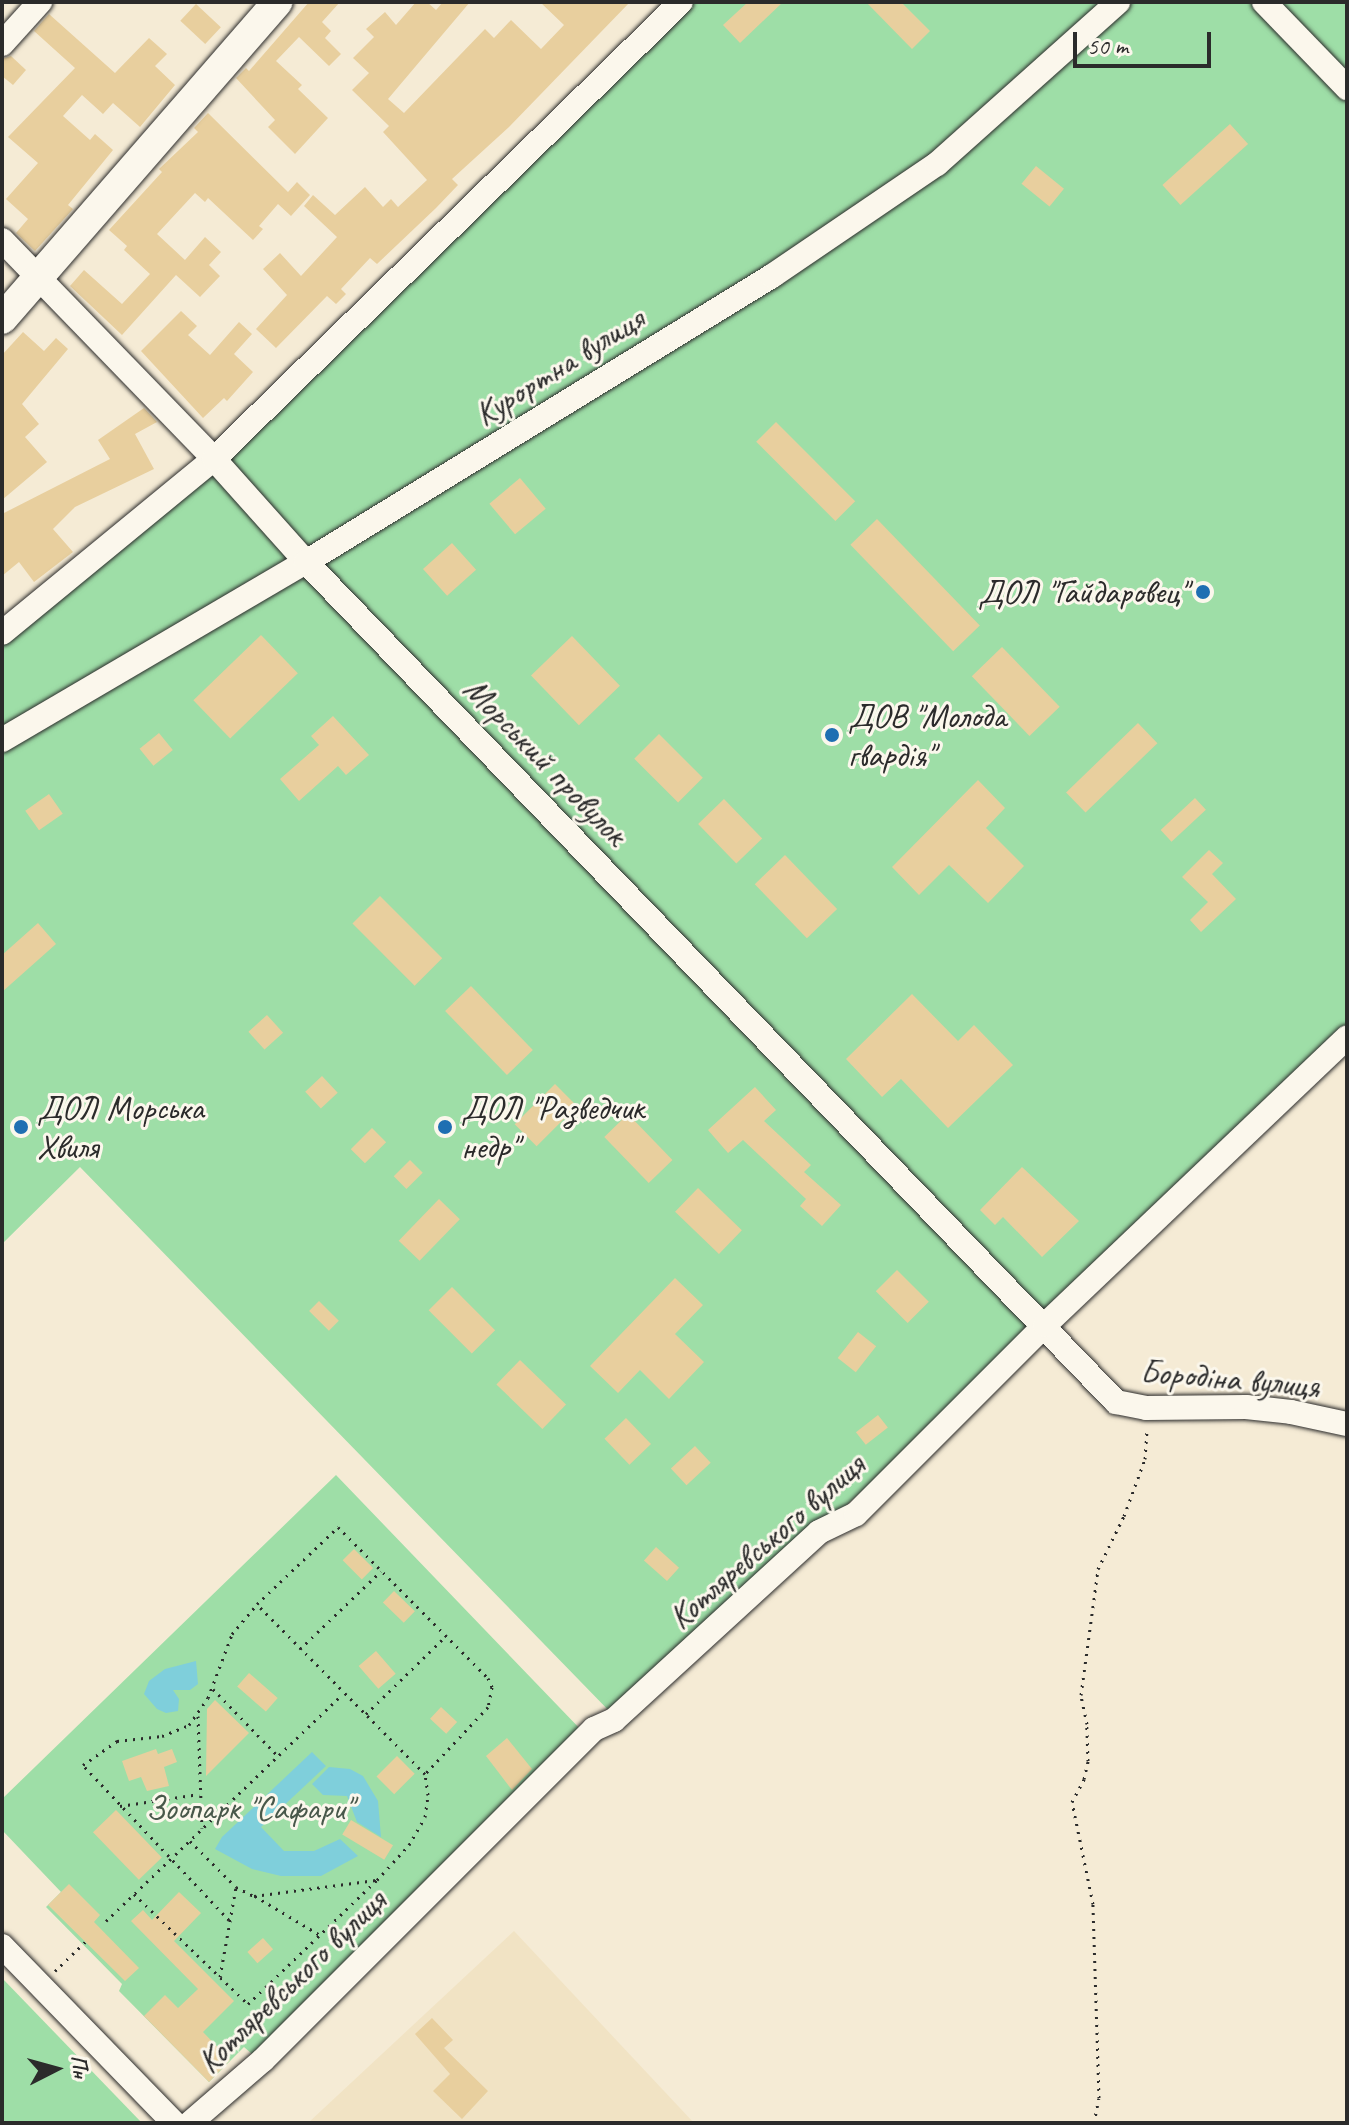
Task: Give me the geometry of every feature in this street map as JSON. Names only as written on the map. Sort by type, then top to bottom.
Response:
[{"type":"main road","points":[[2,319],[278,2]]},
{"type":"street","points":[[2,44],[40,2]]},
{"type":"street","points":[[2,633],[214,459],[681,2]]},
{"type":"street","name":"Курортна вулиця","points":[[2,740],[306,562],[772,276],[937,164],[1118,2]]},
{"type":"street","points":[[1264,2],[1347,88]]},
{"type":"street","name":"Морський провулок","points":[[2,240],[214,459],[306,562],[1045,1325]]},
{"type":"street","name":"Котляревського вулиця","points":[[190,2123],[263,2060],[594,1729],[614,1720],[819,1532],[856,1514],[1045,1325],[1347,1037]]},
{"type":"street","name":"Бородіна вулиця","points":[[1045,1325],[1116,1402],[1146,1408],[1246,1407],[1291,1412],[1347,1424]]},
{"type":"street","points":[[2,1946],[174,2123]]},
{"type":"path","points":[[1094,2123],[1099,2098],[1093,1904],[1072,1802],[1084,1779],[1088,1761],[1087,1724],[1081,1695],[1098,1569],[1124,1516],[1145,1459],[1146,1408]]},
{"type":"path","points":[[229,1920],[83,1765],[117,1741],[177,1732],[198,1716],[212,1688],[224,1647],[257,1604],[338,1527],[488,1678],[492,1698],[488,1707],[425,1774]]},
{"type":"path","points":[[299,1649],[381,1571]]},
{"type":"path","points":[[134,1894],[248,2004],[377,1880],[409,1845],[422,1825],[428,1795],[425,1774],[257,1604]]},
{"type":"path","points":[[365,1715],[446,1636]]},
{"type":"path","points":[[212,1688],[277,1755]]},
{"type":"path","points":[[106,1921],[343,1694]]},
{"type":"path","points":[[198,1716],[202,1829]]},
{"type":"path","points":[[120,1806],[200,1793]]},
{"type":"path","points":[[190,1841],[236,1887],[320,1935]]},
{"type":"path","points":[[254,1896],[377,1880]]},
{"type":"path","points":[[220,1977],[236,1887]]},
{"type":"path","points":[[41,1985],[85,1942]]},
{"type":"shaded area","points":[[514,1931],[694,2123],[308,2123]]},
{"type":"green space","points":[[683,2],[1263,2],[1347,89],[1347,1037],[1042,1326],[615,1717],[80,1167],[2,1244],[2,636],[216,459]]},
{"type":"green space","points":[[1265,2],[1347,2],[1347,86]]},
{"type":"green space","name":"Зоопарк \"Сафари\"","points":[[336,1475],[584,1733],[252,2054],[244,2047],[209,2082],[119,1991],[122,1984],[46,1907],[61,1892],[2,1830],[2,1799]]},
{"type":"green space","points":[[2,1978],[142,2123],[2,2123]]},
{"type":"water","points":[[196,1661],[198,1684],[190,1690],[173,1690],[179,1699],[178,1711],[166,1713],[157,1709],[144,1694],[149,1681],[165,1669]]},
{"type":"water","points":[[312,1752],[326,1766],[261,1827],[284,1851],[314,1851],[340,1839],[358,1856],[321,1876],[281,1876],[252,1869],[215,1849],[222,1837]]},
{"type":"water","points":[[329,1767],[350,1769],[363,1776],[378,1801],[381,1837],[357,1822],[347,1796],[323,1795],[312,1784]]},
{"type":"building","points":[[309,2],[340,2],[322,22],[331,31],[325,38],[341,54],[329,66],[299,37],[276,61],[302,85],[298,89],[328,118],[295,154],[268,127],[275,120],[236,78],[246,68],[249,71]]},
{"type":"building","points":[[416,2],[427,2],[436,10],[443,2],[470,2],[388,99],[404,113],[485,29],[494,38],[511,20],[541,49],[564,25],[540,2],[630,2],[509,127],[452,179],[458,185],[436,208],[377,264],[370,258],[341,289],[346,294],[336,304],[327,296],[276,348],[256,329],[287,295],[263,269],[280,253],[301,276],[337,237],[304,206],[313,195],[335,215],[365,187],[383,207],[391,199],[398,207],[427,180],[383,132],[389,126],[352,90],[369,73],[353,58],[374,37],[366,29],[385,12],[396,25]]},
{"type":"building","points":[[748,2],[783,2],[740,43],[723,25]]},
{"type":"building","points":[[866,2],[901,2],[930,31],[912,49]]},
{"type":"building","points":[[196,4],[221,27],[205,44],[180,21]]},
{"type":"building","points":[[49,14],[115,73],[149,38],[167,54],[155,66],[175,85],[140,127],[113,103],[103,114],[82,95],[63,116],[90,140],[95,134],[113,150],[68,205],[73,209],[35,251],[16,233],[28,219],[6,199],[38,163],[8,137],[75,68],[34,31]]},
{"type":"building","points":[[11,56],[26,70],[13,85],[2,76],[2,59]]},
{"type":"building","points":[[208,113],[288,192],[297,182],[310,195],[291,216],[278,204],[259,226],[263,229],[253,240],[208,198],[205,202],[195,193],[157,234],[185,260],[205,237],[221,252],[209,265],[220,276],[200,297],[176,275],[122,335],[70,286],[84,270],[122,304],[150,274],[124,250],[127,246],[109,230],[162,172],[159,169],[198,132],[194,128]]},
{"type":"building","points":[[1230,124],[1248,144],[1180,205],[1162,185]]},
{"type":"building","points":[[1036,166],[1064,189],[1050,207],[1022,184]]},
{"type":"building","points":[[181,311],[197,326],[188,335],[210,355],[239,322],[252,334],[234,354],[253,372],[227,401],[224,398],[203,418],[141,351]]},
{"type":"building","points":[[23,332],[44,351],[56,338],[68,349],[22,404],[39,424],[25,437],[47,462],[2,500],[2,355]]},
{"type":"building","points":[[144,408],[157,422],[135,434],[154,469],[75,507],[53,529],[73,552],[34,582],[19,562],[2,576],[2,514],[110,459],[98,440]]},
{"type":"building","points":[[776,422],[855,501],[835,521],[756,442]]},
{"type":"building","points":[[520,478],[546,509],[515,534],[489,504]]},
{"type":"building","points":[[877,519],[980,625],[953,651],[850,545]]},
{"type":"building","points":[[452,543],[476,570],[447,596],[423,569]]},
{"type":"building","points":[[261,635],[298,673],[230,738],[193,700]]},
{"type":"building","points":[[572,636],[620,686],[579,725],[531,676]]},
{"type":"building","points":[[1002,647],[1060,707],[1029,736],[972,676]]},
{"type":"building","points":[[333,716],[369,755],[346,775],[338,766],[299,801],[280,779],[319,745],[311,736]]},
{"type":"building","points":[[1138,723],[1157,743],[1086,813],[1066,792]]},
{"type":"building","points":[[159,733],[173,750],[153,766],[140,749]]},
{"type":"building","points":[[659,734],[703,778],[678,803],[634,759]]},
{"type":"building","points":[[978,780],[1005,808],[986,828],[1024,866],[988,903],[949,865],[919,895],[892,867]]},
{"type":"building","points":[[49,794],[63,814],[39,830],[25,811]]},
{"type":"building","points":[[1195,798],[1206,810],[1172,842],[1161,830]]},
{"type":"building","points":[[724,799],[762,839],[736,864],[698,824]]},
{"type":"building","points":[[1209,850],[1223,863],[1212,874],[1236,899],[1201,932],[1190,920],[1208,902],[1182,877]]},
{"type":"building","points":[[785,855],[837,909],[807,938],[755,884]]},
{"type":"building","points":[[380,896],[442,958],[415,986],[352,924]]},
{"type":"building","points":[[38,923],[56,944],[2,992],[2,955]]},
{"type":"building","points":[[471,986],[533,1050],[507,1075],[445,1011]]},
{"type":"building","points":[[912,994],[958,1041],[974,1025],[1013,1065],[948,1128],[901,1079],[882,1097],[846,1059]]},
{"type":"building","points":[[267,1015],[283,1033],[264,1050],[248,1032]]},
{"type":"building","points":[[322,1076],[338,1093],[321,1109],[305,1092]]},
{"type":"building","points":[[555,1084],[577,1106],[537,1146],[515,1124]]},
{"type":"building","points":[[755,1087],[776,1110],[764,1121],[811,1165],[804,1172],[841,1205],[822,1226],[800,1206],[806,1199],[743,1140],[728,1153],[708,1130]]},
{"type":"building","points":[[628,1114],[672,1160],[649,1183],[604,1137]]},
{"type":"building","points":[[372,1128],[386,1142],[365,1163],[351,1149]]},
{"type":"building","points":[[410,1160],[423,1173],[406,1189],[394,1176]]},
{"type":"building","points":[[1022,1167],[1079,1221],[1042,1257],[1003,1217],[995,1225],[980,1210]]},
{"type":"building","points":[[698,1188],[742,1230],[719,1254],[675,1212]]},
{"type":"building","points":[[439,1199],[460,1219],[420,1261],[399,1241]]},
{"type":"building","points":[[897,1270],[929,1302],[908,1323],[876,1291]]},
{"type":"building","points":[[675,1278],[703,1305],[675,1334],[704,1362],[669,1399],[640,1370],[618,1393],[590,1366]]},
{"type":"building","points":[[452,1287],[495,1330],[472,1353],[429,1310]]},
{"type":"building","points":[[319,1301],[339,1321],[329,1331],[309,1311]]},
{"type":"building","points":[[858,1332],[876,1346],[856,1372],[838,1358]]},
{"type":"building","points":[[520,1360],[566,1404],[542,1429],[496,1384]]},
{"type":"building","points":[[878,1415],[888,1428],[866,1445],[856,1432]]},
{"type":"building","points":[[626,1418],[651,1444],[629,1465],[604,1439]]},
{"type":"building","points":[[695,1446],[711,1463],[687,1485],[671,1469]]},
{"type":"building","points":[[656,1547],[679,1568],[667,1581],[644,1560]]},
{"type":"building","points":[[354,1549],[373,1568],[362,1579],[343,1560]]},
{"type":"building","points":[[394,1591],[415,1611],[404,1623],[383,1603]]},
{"type":"building","points":[[376,1651],[396,1674],[378,1689],[359,1666]]},
{"type":"building","points":[[249,1673],[278,1698],[266,1712],[237,1687]]},
{"type":"building","points":[[215,1700],[249,1733],[206,1776],[207,1709]]},
{"type":"building","points":[[441,1707],[457,1722],[446,1734],[430,1719]]},
{"type":"building","points":[[507,1738],[532,1769],[512,1790],[486,1756]]},
{"type":"building","points":[[156,1749],[158,1754],[172,1749],[177,1762],[164,1767],[169,1786],[147,1791],[141,1777],[129,1781],[122,1761]]},
{"type":"building","points":[[397,1756],[415,1774],[394,1794],[376,1777]]},
{"type":"building","points":[[116,1810],[162,1857],[139,1880],[93,1832]]},
{"type":"building","points":[[351,1820],[393,1845],[384,1860],[342,1835]]},
{"type":"building","points":[[69,1884],[100,1915],[94,1922],[139,1968],[125,1981],[48,1905]]},
{"type":"building","points":[[179,1892],[201,1913],[174,1941],[234,2001],[203,2032],[230,2060],[209,2082],[144,2016],[165,1995],[178,2008],[198,1989],[131,1921],[143,1910],[152,1920]]},
{"type":"building","points":[[263,1938],[273,1949],[257,1963],[247,1952]]},
{"type":"building","points":[[432,2018],[453,2040],[444,2048],[488,2091],[462,2119],[433,2091],[450,2074],[415,2034]]},
{"type":"place","name":"ДОЛ \"Гайдаровец\"","points":[[1203,592]]},
{"type":"place","name":"ДОВ \"Молода гвардія\"","points":[[832,735]]},
{"type":"place","name":"ДОЛ Морська Хвиля","points":[[21,1127]]},
{"type":"place","name":"ДОЛ \"Разведчик недр\"","points":[[445,1127]]}]
